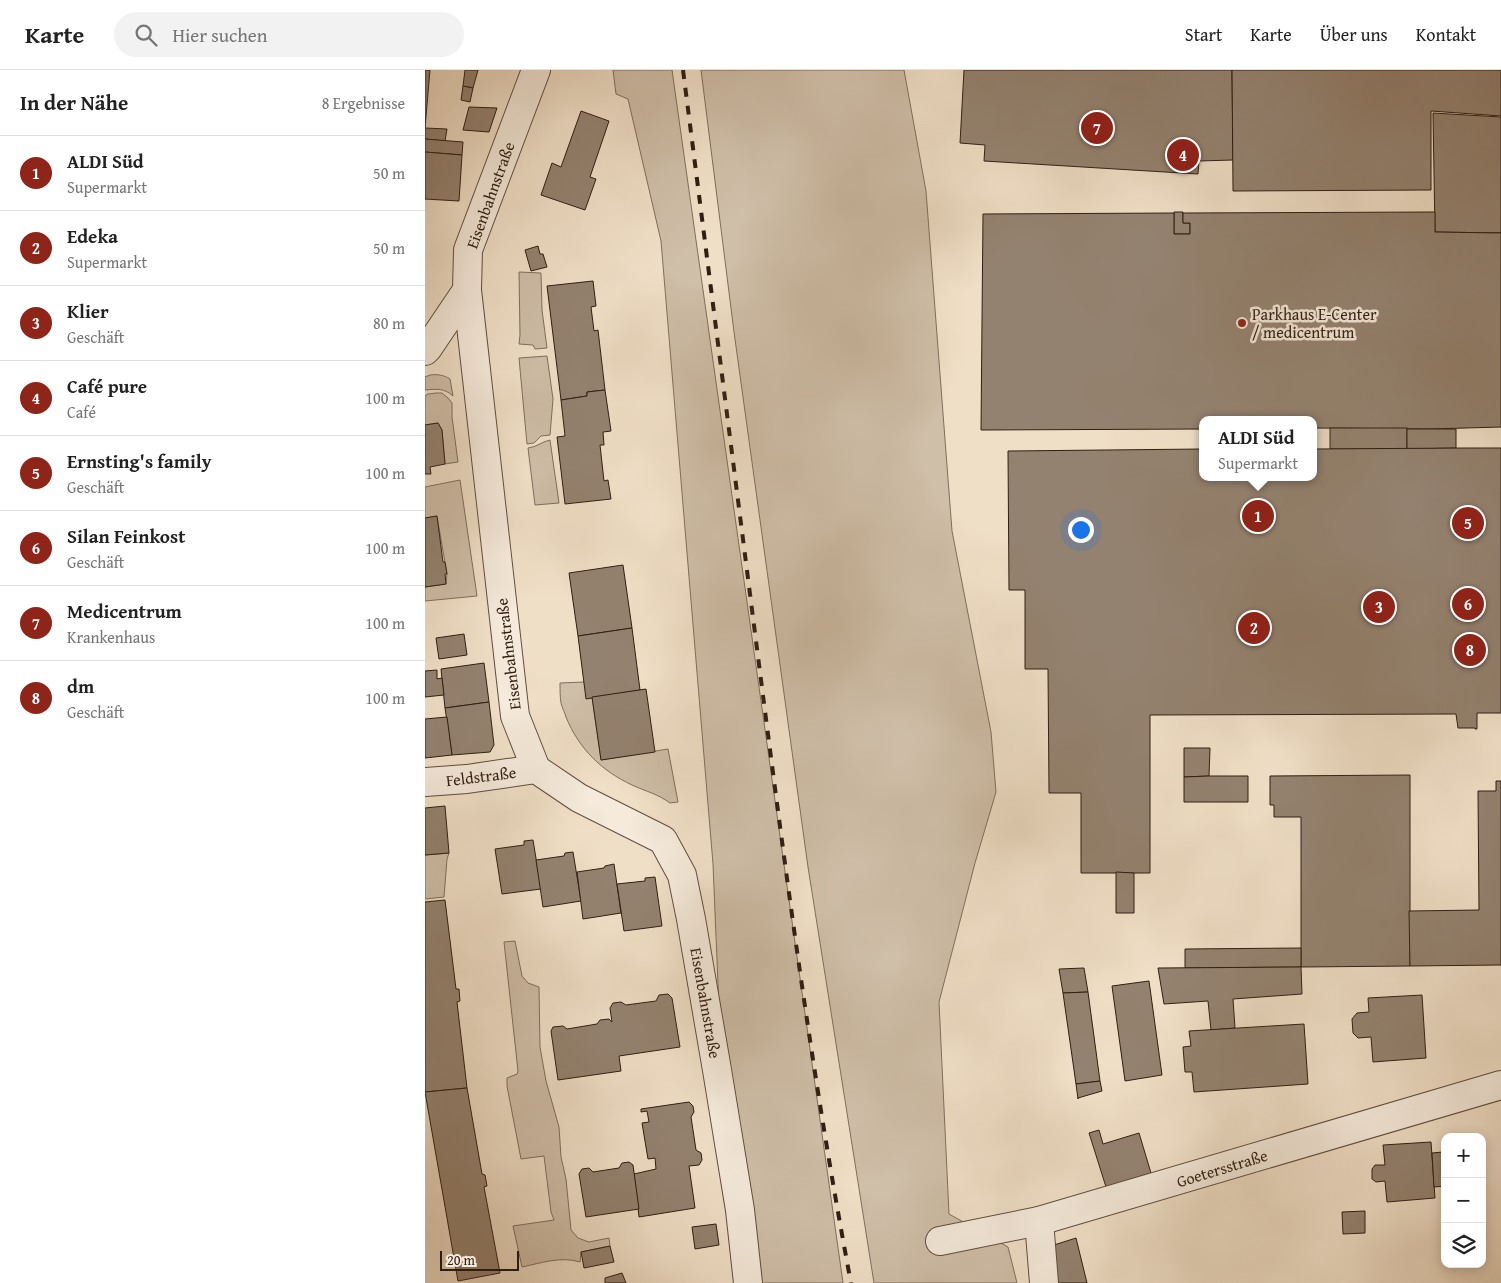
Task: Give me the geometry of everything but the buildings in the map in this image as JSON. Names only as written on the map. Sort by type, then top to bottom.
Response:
[{"type":"street","name":"Eisenbahnstraße","points":[[536,70],[468,250],[467,290],[515,716],[536,769],[579,798],[663,840],[682,875],[691,918],[740,1210],[748,1283]]},
{"type":"street","points":[[425,350],[467,290]]},
{"type":"street","name":"Feldstraße","points":[[425,782],[467,779],[536,769]]},
{"type":"street","name":"Goetersstraße","points":[[940,1241],[1039,1221],[1501,1085]]},
{"type":"street","points":[[1039,1221],[1044,1283]]},
{"type":"shaded area","points":[[613,70],[672,70],[843,1283],[758,1283],[719,1008],[713,864],[661,241],[628,99],[616,94]]},
{"type":"shaded area","points":[[701,70],[904,70],[926,191],[952,531],[991,732],[996,792],[975,863],[939,1002],[949,1214],[1008,1247],[1017,1283],[874,1283],[808,867],[734,332]]},
{"type":"shaded area","points":[[519,272],[541,273],[542,310],[547,348],[535,349],[533,345],[519,344]]},
{"type":"shaded area","points":[[547,356],[553,399],[550,435],[541,436],[534,443],[527,444],[519,358]]},
{"type":"shaded area","points":[[440,375],[450,379],[453,396],[440,390],[425,390],[425,377]]},
{"type":"shaded area","points":[[442,393],[452,403],[458,462],[445,464],[442,430],[438,423],[425,425],[425,396]]},
{"type":"shaded area","points":[[550,440],[559,503],[535,505],[528,448]]},
{"type":"shaded area","points":[[460,480],[477,596],[425,601],[425,587],[446,584],[447,574],[437,516],[425,518],[425,487]]},
{"type":"shaded area","points":[[584,682],[592,697],[601,760],[668,749],[678,802],[670,803],[621,779],[601,766],[585,749],[571,729],[566,717],[561,703],[560,688],[560,683]]},
{"type":"shaded area","points":[[449,853],[444,897],[425,899],[425,855]]},
{"type":"shaded area","points":[[515,941],[522,976],[528,983],[539,987],[540,1047],[546,1081],[559,1127],[571,1230],[578,1238],[589,1242],[609,1238],[610,1246],[581,1252],[580,1262],[558,1260],[522,1267],[513,1226],[554,1220],[551,1212],[544,1156],[521,1159],[507,1086],[507,1078],[517,1074],[518,1071],[504,942]]},
{"type":"railway","points":[[683,70],[791,907],[813,1058],[851,1283]]},
{"type":"place","name":"Medicentrum","points":[[1097,128]]},
{"type":"place","name":"Café pure","points":[[1183,155]]},
{"type":"place","name":"Parkhaus E-Center / medicentrum","points":[[1242,323]]},
{"type":"place","name":"ALDI Süd","points":[[1258,516]]},
{"type":"place","name":"Ernsting's family","points":[[1468,523]]},
{"type":"place","name":"Silan Feinkost","points":[[1468,604]]},
{"type":"place","name":"Klier","points":[[1379,607]]},
{"type":"place","name":"Edeka","points":[[1254,628]]},
{"type":"place","name":"dm","points":[[1470,650]]}]
